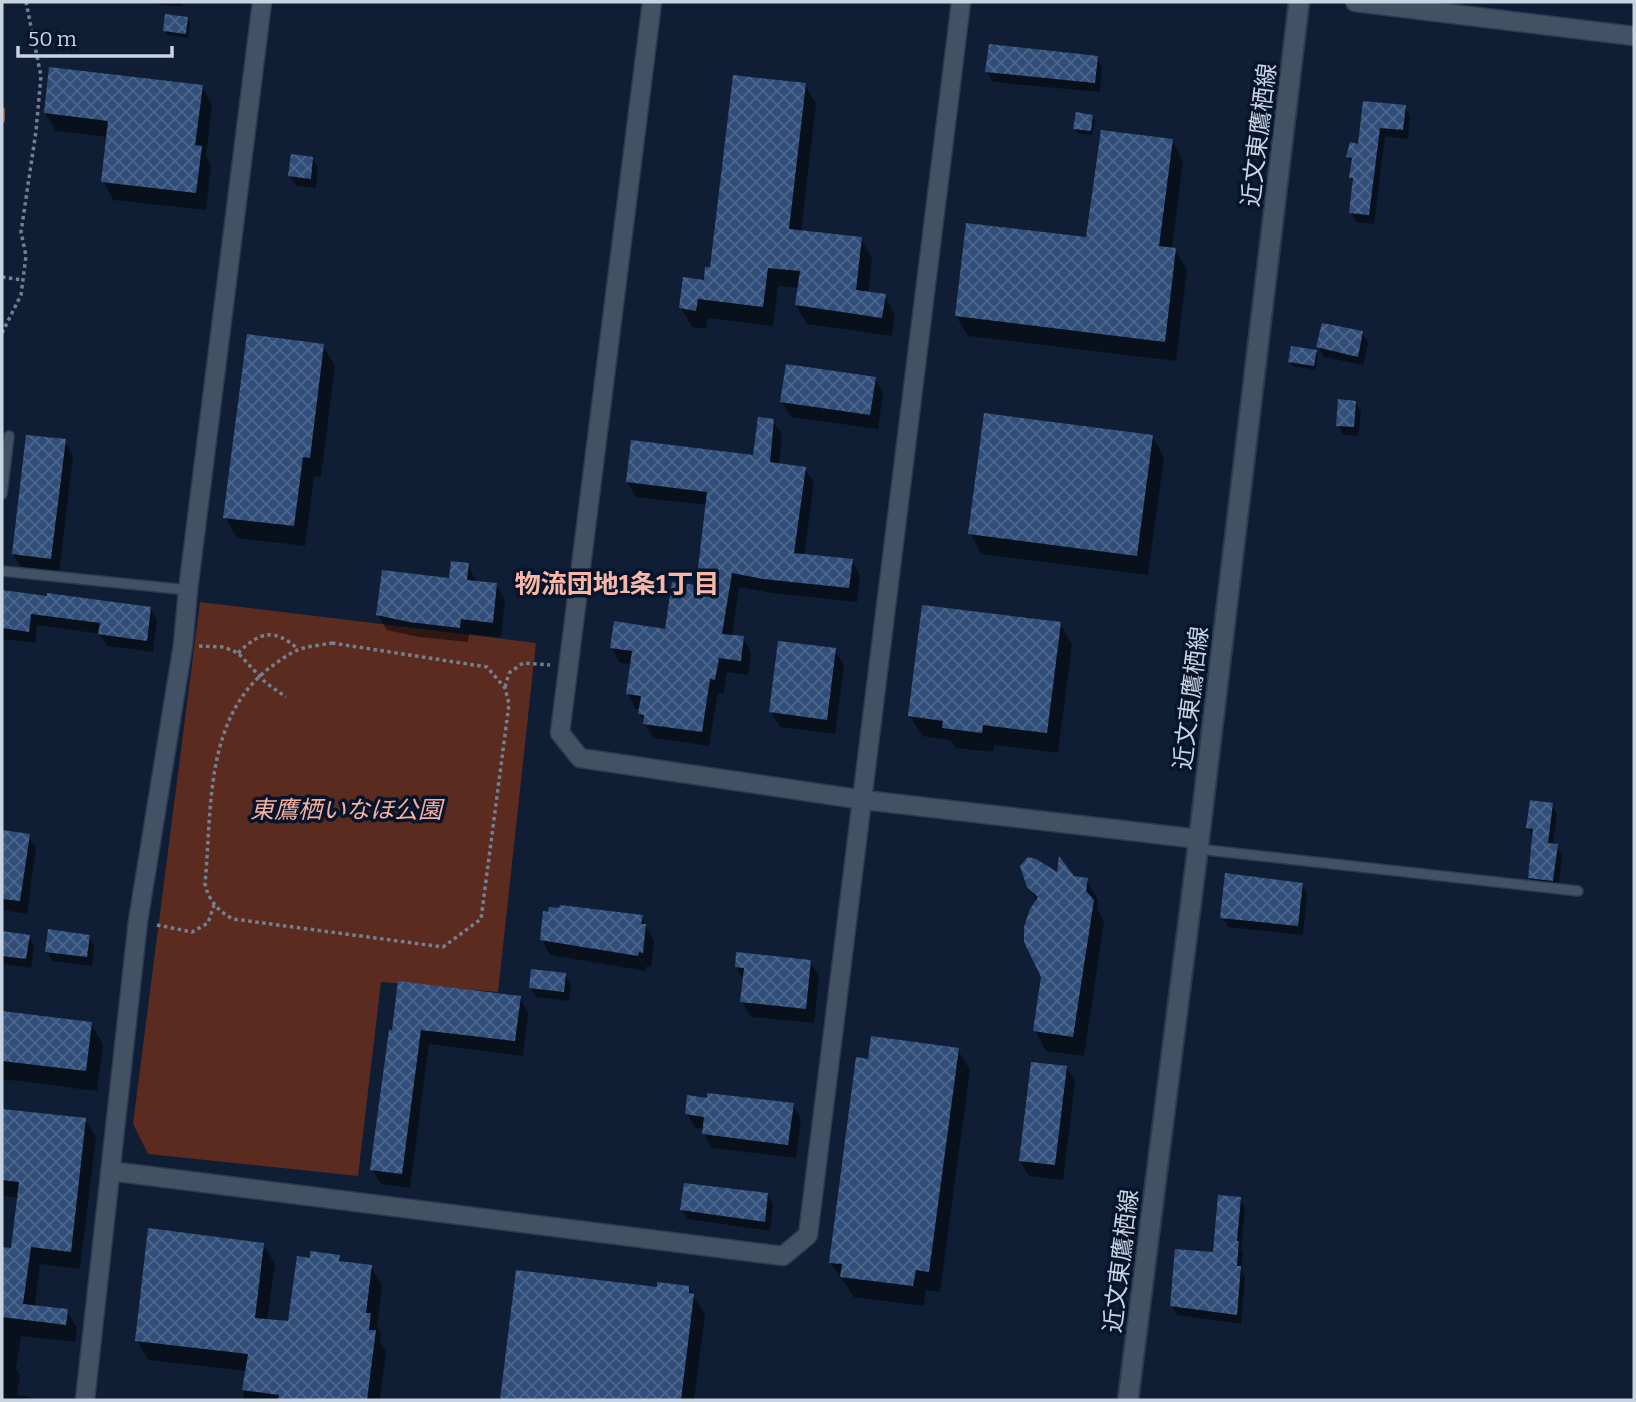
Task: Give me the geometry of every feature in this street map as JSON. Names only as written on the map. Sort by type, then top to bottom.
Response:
[{"type":"street","points":[[85,1400],[138,921],[183,646],[262,2]]},
{"type":"street","points":[[652,2],[561,733],[580,758],[864,800],[1198,844]]},
{"type":"street","points":[[110,1171],[783,1256],[808,1235],[961,2]]},
{"type":"street","name":"近文東鷹栖線","points":[[1128,1400],[1299,2]]},
{"type":"street","points":[[1355,2],[1634,36]]},
{"type":"lane","points":[[2,494],[9,436]]},
{"type":"lane","points":[[2,571],[188,590]]},
{"type":"lane","points":[[1198,844],[1578,891]]},
{"type":"path","points":[[2,333],[21,295],[26,256],[21,232],[41,76],[26,2]]},
{"type":"path","points":[[2,277],[23,280]]},
{"type":"path","points":[[239,653],[253,639],[268,634],[284,636],[299,650]]},
{"type":"path","points":[[332,643],[488,667],[505,688],[509,704],[481,919],[443,947],[233,919],[221,913],[208,896],[205,884],[217,752],[228,720],[245,693],[260,676],[299,650],[332,643]]},
{"type":"path","points":[[183,646],[224,648],[239,653],[286,698]]},
{"type":"path","points":[[505,688],[509,673],[523,663],[569,667]]},
{"type":"path","points":[[138,921],[192,932],[208,923],[214,904]]},
{"type":"green space","name":"東鷹栖いなほ公園","points":[[200,602],[536,643],[498,992],[381,982],[358,1176],[148,1154],[133,1124]]},
{"type":"building","points":[[165,14],[188,17],[186,34],[163,31]]},
{"type":"building","points":[[989,44],[1098,56],[1095,83],[985,72]]},
{"type":"building","points":[[49,67],[203,85],[195,145],[202,146],[196,193],[101,182],[108,121],[44,113]]},
{"type":"building","points":[[733,75],[806,83],[789,229],[862,237],[856,290],[886,294],[882,318],[795,305],[800,271],[768,268],[763,307],[698,299],[696,311],[679,308],[683,277],[704,280],[705,267],[710,267]]},
{"type":"building","points":[[1363,101],[1406,105],[1403,130],[1380,128],[1369,215],[1349,213],[1352,158],[1346,157],[1350,142],[1358,144]]},
{"type":"building","points":[[1076,112],[1093,115],[1091,131],[1073,129]]},
{"type":"building","points":[[1101,130],[1173,139],[1159,246],[1176,248],[1165,342],[955,316],[966,223],[1086,237]]},
{"type":"building","points":[[291,154],[313,157],[311,179],[288,176]]},
{"type":"building","points":[[1322,323],[1363,331],[1358,357],[1316,347]]},
{"type":"building","points":[[247,334],[324,344],[310,458],[303,457],[294,526],[223,518]]},
{"type":"building","points":[[1291,346],[1317,350],[1314,366],[1288,362]]},
{"type":"building","points":[[786,364],[876,377],[870,415],[780,402]]},
{"type":"building","points":[[1338,399],[1356,401],[1354,427],[1336,426]]},
{"type":"building","points":[[984,413],[1153,435],[1137,556],[968,534]]},
{"type":"building","points":[[758,417],[774,419],[770,462],[806,467],[794,553],[853,559],[849,588],[732,573],[722,634],[744,636],[741,661],[719,658],[715,680],[710,679],[702,732],[643,724],[644,715],[638,714],[641,696],[626,694],[632,651],[610,648],[614,621],[665,629],[672,582],[696,585],[707,492],[626,482],[631,440],[753,455]]},
{"type":"building","points":[[26,435],[66,439],[51,559],[12,554]]},
{"type":"building","points":[[451,561],[469,563],[467,580],[497,583],[493,623],[461,619],[460,628],[376,615],[382,570],[449,578]]},
{"type":"building","points":[[2,590],[47,596],[47,593],[151,607],[147,641],[98,634],[100,623],[31,614],[29,632],[2,628]]},
{"type":"building","points":[[922,605],[1061,622],[1047,733],[983,725],[982,733],[942,728],[943,721],[908,716]]},
{"type":"building","points":[[778,641],[836,648],[827,720],[769,712]]},
{"type":"building","points":[[1530,800],[1553,803],[1548,843],[1558,844],[1553,881],[1528,878],[1533,829],[1526,828]]},
{"type":"building","points":[[2,830],[30,834],[20,901],[2,899]]},
{"type":"building","points":[[1059,856],[1074,876],[1088,878],[1086,891],[1094,900],[1073,1037],[1033,1031],[1041,977],[1024,942],[1024,927],[1030,909],[1038,897],[1027,887],[1020,866],[1028,857],[1057,872]]},
{"type":"building","points":[[1225,873],[1303,883],[1298,926],[1220,918]]},
{"type":"building","points":[[560,905],[643,915],[641,924],[646,924],[643,953],[639,952],[638,956],[540,940],[543,911],[548,912],[549,907],[559,908]]},
{"type":"building","points":[[48,929],[90,935],[87,957],[45,952]]},
{"type":"building","points":[[2,931],[30,935],[26,959],[2,956]]},
{"type":"building","points":[[736,952],[811,960],[806,1009],[740,1002],[744,968],[735,967]]},
{"type":"building","points":[[531,969],[566,973],[564,992],[529,988]]},
{"type":"building","points":[[398,981],[521,996],[515,1041],[421,1030],[402,1174],[370,1170]]},
{"type":"building","points":[[2,1011],[92,1022],[86,1071],[2,1061]]},
{"type":"building","points":[[871,1036],[959,1048],[929,1272],[916,1270],[913,1286],[840,1277],[842,1264],[829,1263],[856,1057],[868,1059]]},
{"type":"building","points":[[1031,1062],[1067,1066],[1055,1165],[1019,1161]]},
{"type":"building","points":[[707,1093],[794,1103],[788,1145],[702,1134],[704,1117],[685,1114],[687,1095],[707,1098]]},
{"type":"building","points":[[2,1109],[86,1118],[71,1252],[31,1247],[23,1304],[68,1309],[66,1325],[2,1317],[2,1247],[11,1248],[19,1182],[2,1180]]},
{"type":"building","points":[[684,1183],[768,1193],[765,1222],[680,1210]]},
{"type":"building","points":[[1218,1195],[1241,1197],[1237,1241],[1237,1266],[1241,1266],[1237,1315],[1170,1306],[1175,1249],[1213,1252]]},
{"type":"building","points":[[148,1228],[264,1243],[255,1318],[288,1321],[297,1256],[310,1258],[310,1251],[340,1255],[339,1261],[372,1265],[366,1313],[371,1313],[369,1330],[376,1330],[367,1400],[278,1400],[279,1395],[242,1390],[248,1354],[135,1341]]},
{"type":"building","points":[[516,1270],[657,1287],[657,1282],[689,1286],[689,1293],[694,1294],[681,1400],[500,1400]]},
{"type":"waterway","points":[[2,110],[2,120]]},
{"type":"district","name":"物流団地1条1丁目","points":[[617,584]]}]
